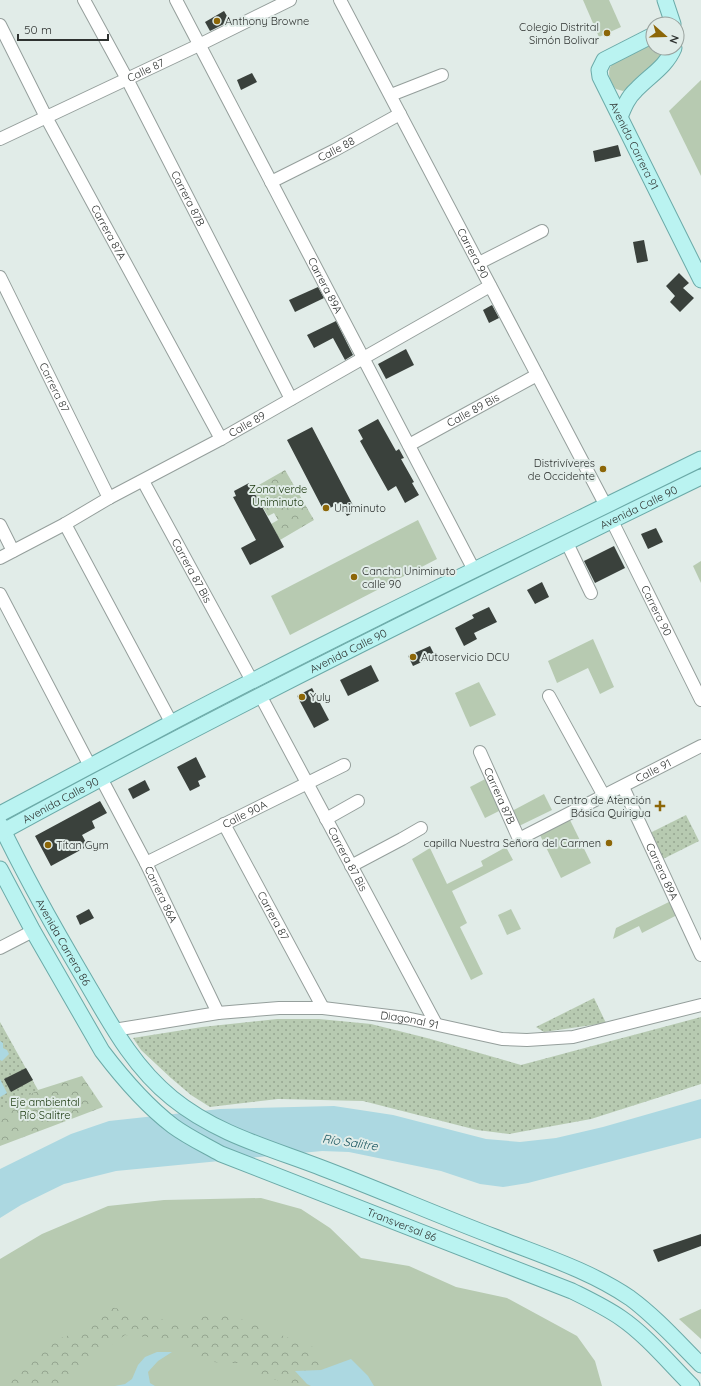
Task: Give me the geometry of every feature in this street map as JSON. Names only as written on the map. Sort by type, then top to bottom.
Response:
[{"type":"main road","points":[[665,0],[669,16]]},
{"type":"main road","name":"Avenida Carrera 91","points":[[645,39],[608,57],[601,63],[599,70],[600,77],[701,280]]},
{"type":"main road","points":[[620,117],[628,99],[659,70],[670,56]]},
{"type":"main road","name":"Avenida Calle 90","points":[[0,814],[171,722],[474,570],[701,459]]},
{"type":"main road","name":"Avenida Calle 90","points":[[1,829],[260,695],[701,478]]},
{"type":"main road","name":"Avenida Carrera 86","points":[[1,829],[40,903],[114,1030],[132,1056]]},
{"type":"main road","name":"Avenida Carrera 86","points":[[0,869],[33,931],[94,1037],[112,1064]]},
{"type":"main road","name":"Transversal 86","points":[[132,1056],[157,1085],[171,1097],[223,1131],[392,1195],[576,1269],[617,1290],[640,1305],[701,1365]]},
{"type":"main road","name":"Transversal 86","points":[[112,1064],[134,1090],[157,1112],[189,1137],[221,1154],[572,1291],[621,1318],[640,1334],[692,1386]]},
{"type":"street","name":"Carrera 87B","points":[[84,0],[127,79],[291,399]]},
{"type":"street","name":"Carrera 89A","points":[[176,0],[474,570]]},
{"type":"street","name":"Calle 87","points":[[0,139],[199,45],[290,0]]},
{"type":"street","name":"Carrera 90","points":[[340,0],[606,506]]},
{"type":"street","name":"Carrera 87A","points":[[0,25],[46,117],[221,438]]},
{"type":"street","points":[[391,96],[442,75]]},
{"type":"street","name":"Calle 88","points":[[271,182],[335,150],[400,114]]},
{"type":"street","points":[[478,263],[542,231]]},
{"type":"street","name":"Carrera 87","points":[[0,277],[108,498]]},
{"type":"street","name":"Calle 89","points":[[0,558],[221,438],[490,286]]},
{"type":"street","name":"Calle 89 Bis","points":[[409,445],[537,375]]},
{"type":"street","name":"Carrera 87 Bis","points":[[142,481],[252,681]]},
{"type":"street","name":"Carrera 90","points":[[612,521],[701,700]]},
{"type":"street","points":[[65,524],[171,722]]},
{"type":"street","points":[[0,525],[13,551]]},
{"type":"street","points":[[567,543],[591,593]]},
{"type":"street","points":[[0,594],[90,766]]},
{"type":"street","name":"Carrera 87 Bis","points":[[260,695],[436,1024]]},
{"type":"street","points":[[549,696],[604,796]]},
{"type":"street","name":"Calle 91","points":[[519,839],[701,746]]},
{"type":"street","name":"Carrera 87B","points":[[480,752],[519,839]]},
{"type":"street","name":"Calle 90A","points":[[146,863],[344,765]]},
{"type":"street","name":"Carrera 86A","points":[[101,778],[146,863],[218,1013]]},
{"type":"street","name":"Carrera 89A","points":[[623,787],[701,955]]},
{"type":"street","points":[[326,819],[358,801]]},
{"type":"street","name":"Carrera 87","points":[[224,824],[323,1008]]},
{"type":"street","points":[[351,866],[402,840],[421,828]]},
{"type":"street","points":[[0,948],[33,931]]},
{"type":"street","name":"Diagonal 91","points":[[114,1030],[218,1013],[279,1008],[323,1008],[376,1013],[436,1024],[502,1039],[527,1040],[573,1037],[701,1005]]},
{"type":"green space","points":[[583,0],[609,0],[621,27],[599,37]]},
{"type":"green space","points":[[645,48],[645,56],[662,56],[633,85],[623,91],[616,89],[611,81],[609,73],[611,66],[620,58],[638,52]]},
{"type":"green space","points":[[701,80],[701,176],[669,111]]},
{"type":"green space","name":"Zona verde Uniminuto","points":[[285,470],[314,520],[280,540],[271,524],[278,520],[274,513],[268,516],[252,489]]},
{"type":"green space","name":"Cancha Uniminuto calle 90","points":[[418,520],[437,559],[290,635],[271,596]]},
{"type":"green space","points":[[701,561],[701,583],[693,566]]},
{"type":"green space","points":[[593,639],[614,687],[600,694],[588,668],[557,683],[548,661]]},
{"type":"green space","points":[[479,682],[496,715],[470,727],[455,693]]},
{"type":"green space","points":[[491,776],[505,808],[485,818],[470,787]]},
{"type":"green space","points":[[544,794],[552,810],[519,826],[512,811]]},
{"type":"green space","points":[[686,815],[699,841],[661,860],[648,834]]},
{"type":"green space","points":[[570,820],[591,863],[561,878],[540,835]]},
{"type":"green space","points":[[506,847],[513,860],[452,891],[467,923],[460,927],[483,974],[471,980],[412,859],[430,848],[447,884],[483,866],[481,861]]},
{"type":"green space","points":[[675,899],[681,913],[642,933],[639,926],[613,939],[616,928]]},
{"type":"green space","points":[[511,909],[521,929],[507,935],[498,915]]},
{"type":"green space","points":[[594,998],[606,1023],[544,1032],[536,1027]]},
{"type":"green space","points":[[701,1017],[701,1084],[591,1119],[509,1134],[477,1130],[363,1101],[278,1099],[210,1107],[191,1095],[171,1078],[141,1050],[133,1038],[202,1027],[277,1019],[319,1019],[371,1024],[427,1038],[521,1065]]},
{"type":"green space","points":[[0,1022],[38,1090],[0,1112]]},
{"type":"green space","name":"Eje ambiental Río Salitre","points":[[82,1076],[103,1107],[0,1146],[0,1109],[38,1090]]},
{"type":"green space","points":[[261,1198],[301,1209],[330,1228],[361,1258],[409,1266],[456,1287],[507,1298],[577,1336],[595,1361],[602,1386],[0,1386],[0,1259],[42,1234],[108,1206],[164,1200]]},
{"type":"green space","points":[[111,1307],[181,1324],[221,1311],[321,1350],[321,1370],[295,1371],[307,1384],[311,1386],[282,1386],[277,1380],[255,1378],[245,1363],[222,1363],[198,1360],[191,1346],[167,1339],[125,1335],[59,1383],[59,1386],[3,1386],[13,1380],[26,1360],[58,1339],[75,1333]]},
{"type":"green space","points":[[701,1309],[701,1339],[679,1319]]},
{"type":"water","points":[[0,1041],[3,1043],[3,1048],[7,1050],[9,1054],[2,1061],[0,1060]]},
{"type":"water","points":[[0,1079],[7,1093],[0,1097]]},
{"type":"water","name":"Río Salitre","points":[[701,1099],[701,1138],[528,1183],[503,1187],[480,1184],[441,1171],[349,1152],[322,1151],[116,1171],[64,1184],[21,1205],[0,1218],[0,1169],[71,1134],[109,1121],[220,1109],[334,1106],[393,1115],[486,1139],[520,1142],[556,1138],[603,1127]]},
{"type":"water","points":[[157,1352],[172,1352],[158,1361],[148,1372],[150,1383],[155,1386],[115,1386],[125,1384],[132,1379],[138,1365],[145,1357]]},
{"type":"water","points":[[351,1359],[368,1376],[374,1386],[311,1386],[307,1384],[295,1371],[321,1370]]},
{"type":"building","name":"Anthony Browne","points":[[224,11],[230,21],[210,31],[205,22]]},
{"type":"building","points":[[252,73],[257,82],[241,90],[237,80]]},
{"type":"building","points":[[618,145],[621,156],[595,162],[593,151]]},
{"type":"building","points":[[644,240],[648,261],[637,263],[633,242]]},
{"type":"building","points":[[679,273],[689,283],[683,288],[694,298],[680,312],[670,302],[675,296],[666,286]]},
{"type":"building","points":[[318,287],[324,298],[295,312],[289,300]]},
{"type":"building","points":[[492,305],[499,318],[489,323],[483,310]]},
{"type":"building","points":[[336,321],[353,355],[345,360],[333,338],[314,348],[307,335]]},
{"type":"building","points":[[406,349],[414,365],[386,379],[378,364]]},
{"type":"building","points":[[378,419],[396,451],[399,449],[404,458],[401,459],[414,482],[412,483],[419,495],[405,503],[396,486],[388,491],[360,441],[363,439],[358,430]]},
{"type":"building","points":[[312,427],[356,511],[347,516],[340,503],[324,511],[287,440]]},
{"type":"building","points":[[249,483],[284,547],[250,565],[241,548],[256,540],[233,497],[236,496],[234,491]]},
{"type":"building","points":[[656,528],[663,542],[648,549],[641,534]]},
{"type":"building","points":[[614,546],[625,568],[595,583],[584,561]]},
{"type":"building","points":[[542,582],[549,597],[535,604],[527,590]]},
{"type":"building","points":[[489,607],[497,622],[474,633],[477,639],[464,646],[455,628],[474,618],[472,615]]},
{"type":"building","points":[[430,646],[435,656],[413,666],[408,656]]},
{"type":"building","points":[[371,665],[379,681],[348,696],[340,680]]},
{"type":"building","points":[[312,688],[329,720],[314,728],[297,696]]},
{"type":"building","points":[[196,757],[206,777],[198,781],[200,786],[190,791],[177,767]]},
{"type":"building","points":[[145,780],[150,790],[133,799],[128,789]]},
{"type":"building","points":[[100,801],[107,813],[92,821],[95,828],[82,835],[88,846],[51,866],[35,836]]},
{"type":"building","points":[[89,909],[94,918],[80,925],[76,916]]},
{"type":"building","points":[[26,1068],[33,1080],[11,1092],[4,1079]]},
{"type":"building","points":[[701,1234],[701,1246],[658,1262],[653,1250]]},
{"type":"place","name":"Anthony Browne","points":[[217,21]]},
{"type":"place","name":"Colegio Distrital Simón Bolivar","points":[[607,33]]},
{"type":"place","name":"Distrivíveres de Occidente","points":[[603,469]]},
{"type":"place","name":"Uniminuto","points":[[326,508]]},
{"type":"place","name":"Cancha Uniminuto calle 90","points":[[354,577]]},
{"type":"place","name":"Autoservicio DCU","points":[[413,657]]},
{"type":"place","name":"Yuly","points":[[302,697]]},
{"type":"place","name":"Centro de Atención Básica Quirigua","points":[[660,806]]},
{"type":"place","name":"capilla Nuestra Señora del Carmen","points":[[609,843]]},
{"type":"place","name":"Titan Gym","points":[[48,845]]}]
